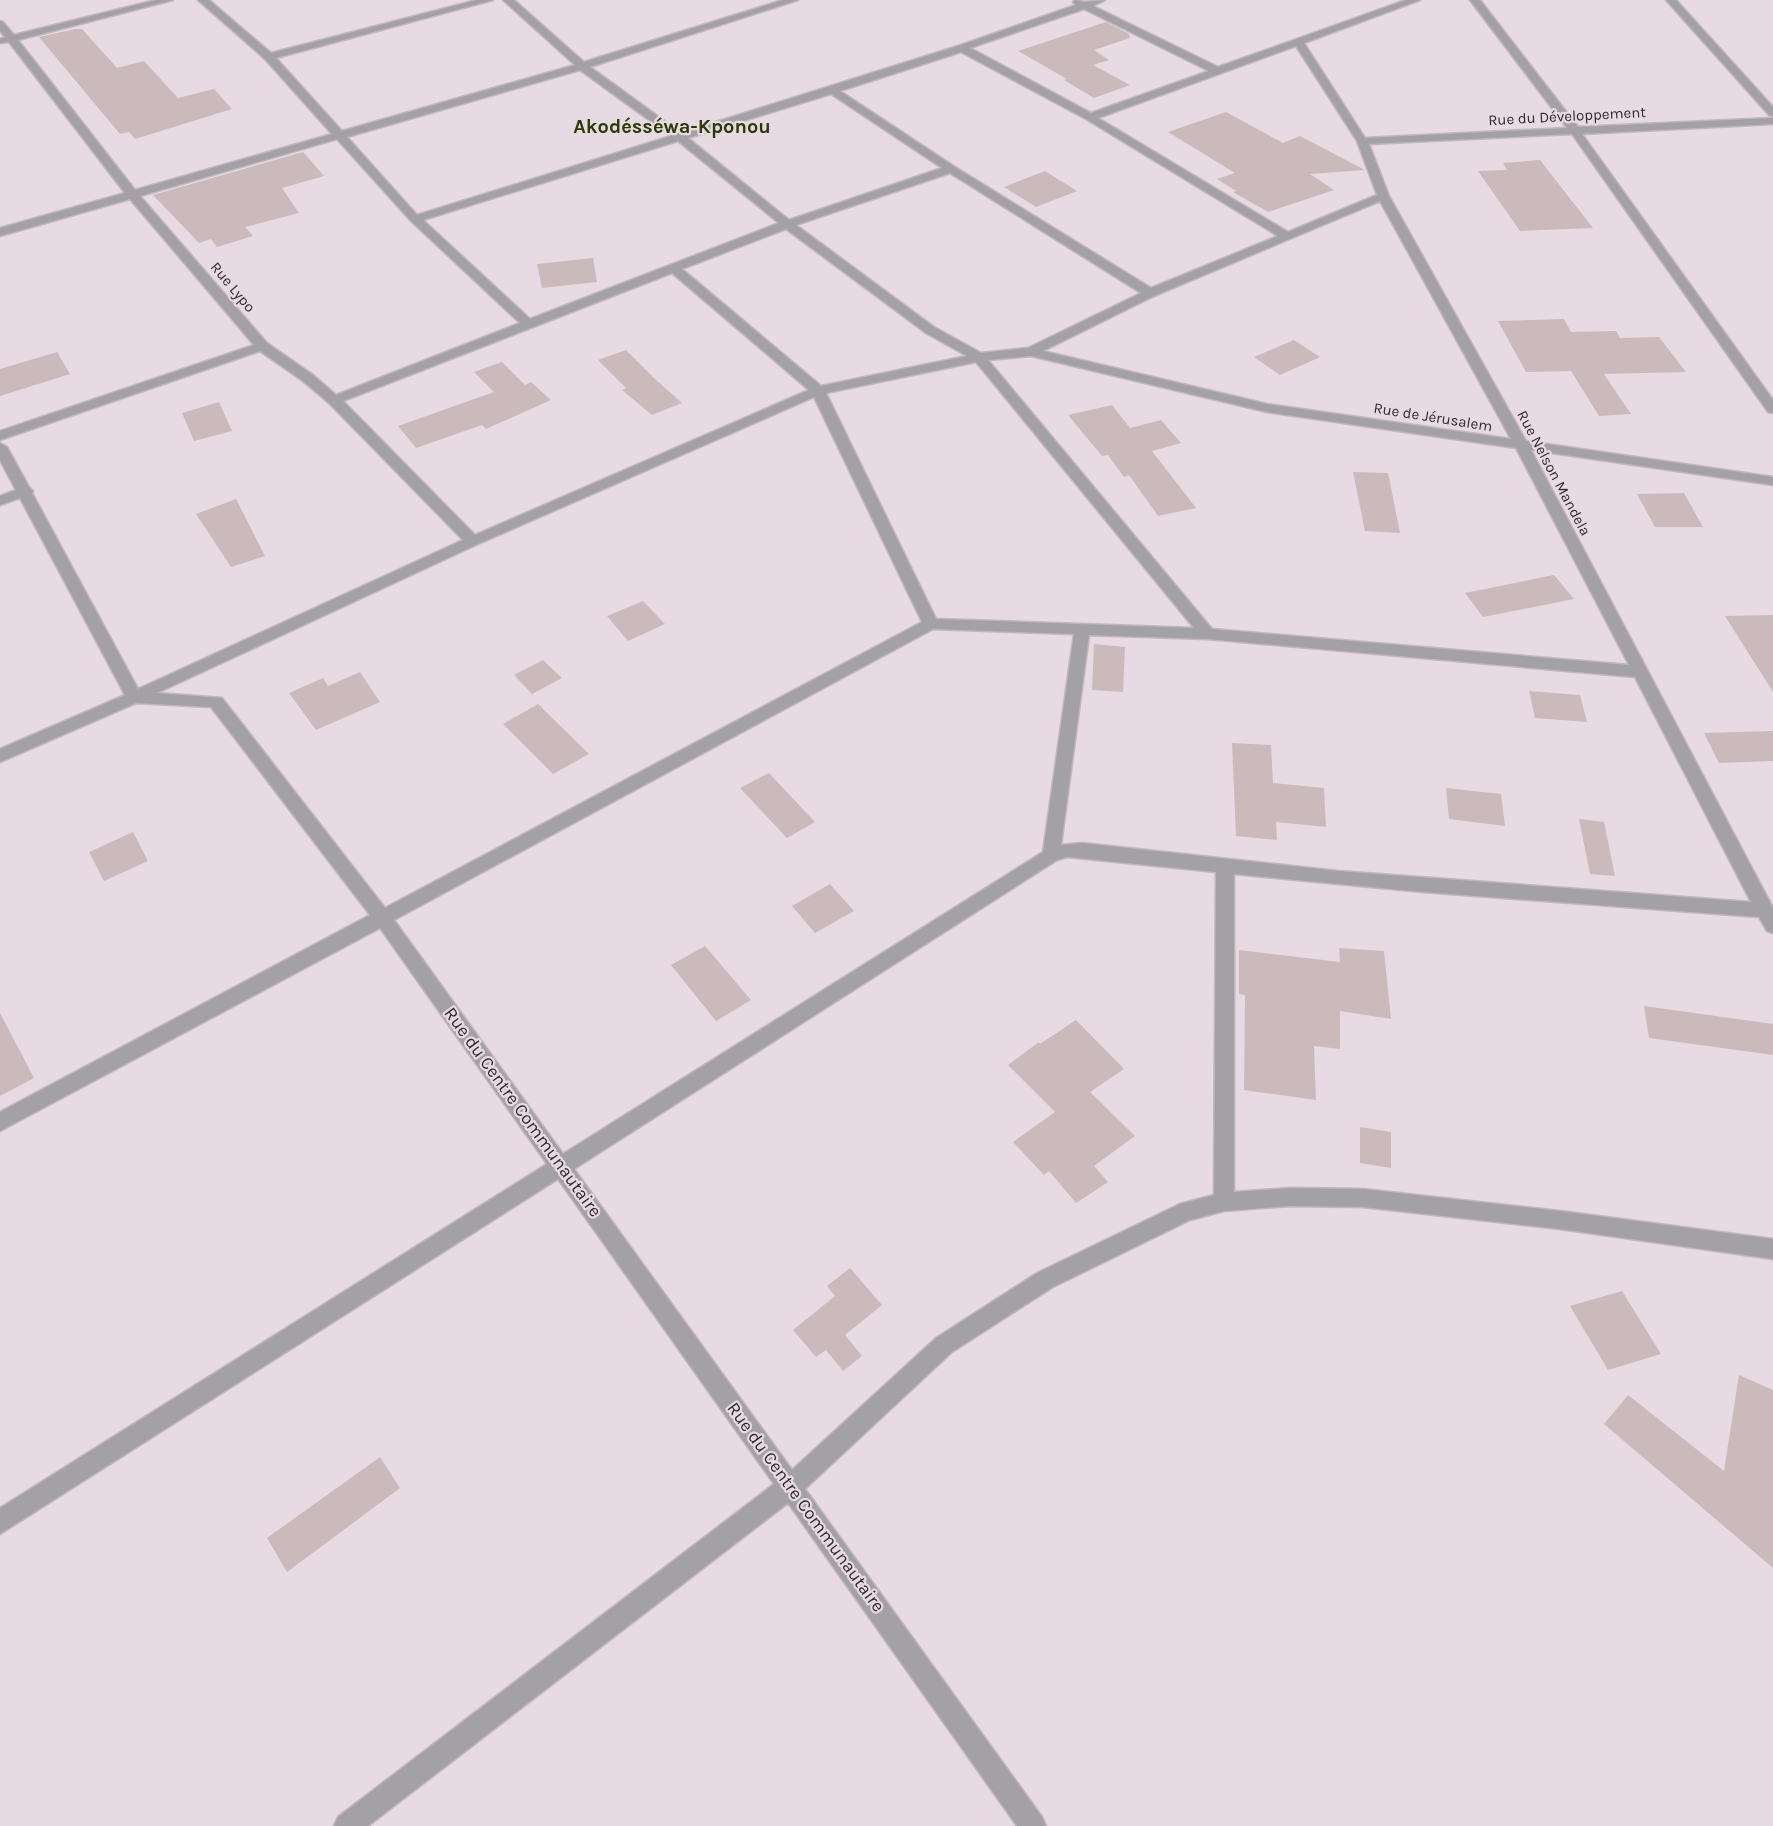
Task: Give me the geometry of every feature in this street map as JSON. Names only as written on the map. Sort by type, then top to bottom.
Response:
[{"type":"street","points":[[6,39],[168,0]]},
{"type":"street","points":[[203,0],[269,57],[415,219],[528,324]]},
{"type":"street","points":[[269,57],[488,0]]},
{"type":"street","points":[[508,0],[582,66],[681,138],[787,224],[930,330],[979,357],[1207,634]]},
{"type":"street","points":[[0,232],[582,66],[793,0]]},
{"type":"street","points":[[1073,0],[1217,71]]},
{"type":"street","points":[[415,219],[832,90],[1100,0]]},
{"type":"street","points":[[1090,117],[1415,0]]},
{"type":"street","points":[[1475,0],[1575,131],[1773,409]]},
{"type":"street","points":[[1671,0],[1773,113]]},
{"type":"street","name":"Rue Lypo","points":[[0,24],[6,39],[132,194],[262,345],[334,400],[473,541]]},
{"type":"street","name":"Rue Nelson Mandela","points":[[1298,42],[1362,141],[1383,195],[1522,447],[1769,918]]},
{"type":"street","points":[[962,48],[1090,117],[1285,236]]},
{"type":"street","points":[[832,90],[951,169],[1150,293]]},
{"type":"street","name":"Rue du Développement","points":[[1362,141],[1773,121]]},
{"type":"street","points":[[334,400],[672,267],[787,224],[951,169]]},
{"type":"street","points":[[0,756],[473,541],[818,391],[979,357],[1031,352],[1150,293],[1383,195]]},
{"type":"street","points":[[672,267],[818,391],[931,624]]},
{"type":"street","points":[[0,436],[262,345]]},
{"type":"street","name":"Rue de Jérusalem","points":[[1031,352],[1267,408],[1522,447],[1773,481]]},
{"type":"street","points":[[0,447],[26,491],[134,697]]},
{"type":"street","points":[[0,501],[26,491]]},
{"type":"street","points":[[0,1122],[931,624],[1207,634],[1641,672]]},
{"type":"street","points":[[1051,855],[1082,630]]},
{"type":"street","name":"Rue du Centre Communautaire","points":[[134,697],[216,702],[382,917],[1033,1826]]},
{"type":"street","points":[[0,1522],[1051,855],[1067,850],[1082,850],[1225,868],[1769,918]]},
{"type":"street","points":[[1224,1202],[1225,868]]},
{"type":"street","points":[[346,1826],[790,1486],[944,1345],[1046,1280],[1187,1211],[1224,1202],[1290,1197],[1363,1198],[1560,1220],[1773,1248]]},
{"type":"building","points":[[1106,22],[1129,34],[1130,38],[1094,50],[1109,60],[1093,65],[1130,85],[1094,98],[1064,80],[1067,79],[1018,51]]},
{"type":"building","points":[[82,29],[117,68],[144,61],[178,98],[214,89],[232,109],[135,139],[129,132],[120,134],[39,37]]},
{"type":"building","points":[[1226,112],[1283,143],[1300,136],[1365,170],[1310,174],[1334,190],[1268,212],[1233,192],[1236,191],[1217,179],[1235,173],[1168,132]]},
{"type":"building","points":[[303,152],[324,176],[282,188],[299,213],[245,227],[253,236],[217,247],[211,239],[199,243],[153,195]]},
{"type":"building","points":[[1540,160],[1593,228],[1520,231],[1478,171],[1507,170],[1503,163]]},
{"type":"building","points":[[1045,171],[1077,191],[1036,207],[1004,187]]},
{"type":"building","points":[[593,258],[597,282],[542,288],[537,264]]},
{"type":"building","points":[[1564,319],[1571,332],[1616,331],[1620,338],[1659,337],[1686,372],[1604,374],[1631,414],[1599,416],[1571,371],[1526,372],[1498,321]]},
{"type":"building","points":[[1294,340],[1320,357],[1280,375],[1254,357]]},
{"type":"building","points":[[626,350],[682,403],[652,415],[622,390],[626,388],[598,360]]},
{"type":"building","points":[[57,352],[70,374],[0,396],[0,369]]},
{"type":"building","points":[[502,362],[525,385],[531,382],[551,400],[486,429],[482,425],[416,448],[398,426],[494,392],[474,372]]},
{"type":"building","points":[[219,402],[232,431],[194,441],[182,413]]},
{"type":"building","points":[[1112,405],[1130,428],[1161,420],[1181,443],[1152,451],[1196,508],[1158,516],[1129,475],[1124,477],[1108,455],[1102,456],[1068,415]]},
{"type":"building","points":[[1353,472],[1388,473],[1400,533],[1365,531]]},
{"type":"building","points":[[1684,493],[1703,527],[1655,527],[1637,494]]},
{"type":"building","points":[[236,499],[265,556],[231,567],[196,514]]},
{"type":"building","points":[[1554,575],[1574,599],[1483,617],[1465,593]]},
{"type":"building","points":[[643,601],[665,624],[628,641],[607,616]]},
{"type":"building","points":[[1773,615],[1773,692],[1725,616]]},
{"type":"building","points":[[1094,644],[1125,647],[1123,692],[1092,690]]},
{"type":"building","points":[[543,660],[562,678],[532,694],[514,675]]},
{"type":"building","points":[[360,672],[380,702],[316,730],[289,693],[323,678],[328,686]]},
{"type":"building","points":[[1529,691],[1580,695],[1587,722],[1535,718]]},
{"type":"building","points":[[538,704],[589,754],[553,774],[503,724]]},
{"type":"building","points":[[1773,731],[1773,761],[1719,763],[1704,733]]},
{"type":"building","points":[[1232,743],[1271,745],[1273,783],[1324,788],[1326,827],[1276,822],[1277,840],[1236,836]]},
{"type":"building","points":[[769,773],[815,822],[787,838],[740,788]]},
{"type":"building","points":[[1446,788],[1501,794],[1505,826],[1449,819]]},
{"type":"building","points":[[1579,819],[1604,822],[1615,876],[1590,874]]},
{"type":"building","points":[[133,832],[148,861],[104,881],[89,852]]},
{"type":"building","points":[[830,884],[854,911],[815,933],[792,906]]},
{"type":"building","points":[[705,946],[751,1000],[716,1021],[671,965]]},
{"type":"building","points":[[1339,948],[1384,951],[1391,1019],[1340,1011],[1340,1049],[1314,1046],[1316,1100],[1244,1090],[1245,995],[1239,994],[1239,950],[1340,962]]},
{"type":"building","points":[[1644,1006],[1773,1024],[1773,1055],[1649,1038]]},
{"type":"building","points":[[0,1013],[34,1078],[0,1096]]},
{"type":"building","points":[[1076,1020],[1124,1069],[1090,1092],[1135,1136],[1094,1166],[1108,1182],[1076,1203],[1049,1171],[1044,1175],[1013,1142],[1055,1112],[1008,1065],[1039,1042],[1040,1044]]},
{"type":"building","points":[[1360,1127],[1391,1132],[1391,1168],[1360,1163]]},
{"type":"building","points":[[850,1268],[882,1305],[845,1335],[862,1356],[843,1371],[826,1350],[816,1357],[793,1330],[835,1296],[827,1286]]},
{"type":"building","points":[[1622,1291],[1661,1354],[1608,1370],[1570,1306]]},
{"type":"building","points":[[1739,1375],[1773,1390],[1773,1568],[1604,1424],[1628,1395],[1724,1471]]},
{"type":"building","points":[[380,1457],[400,1488],[287,1572],[267,1538]]},
{"type":"district","name":"Akodésséwa-Kponou","points":[[672,126]]}]
